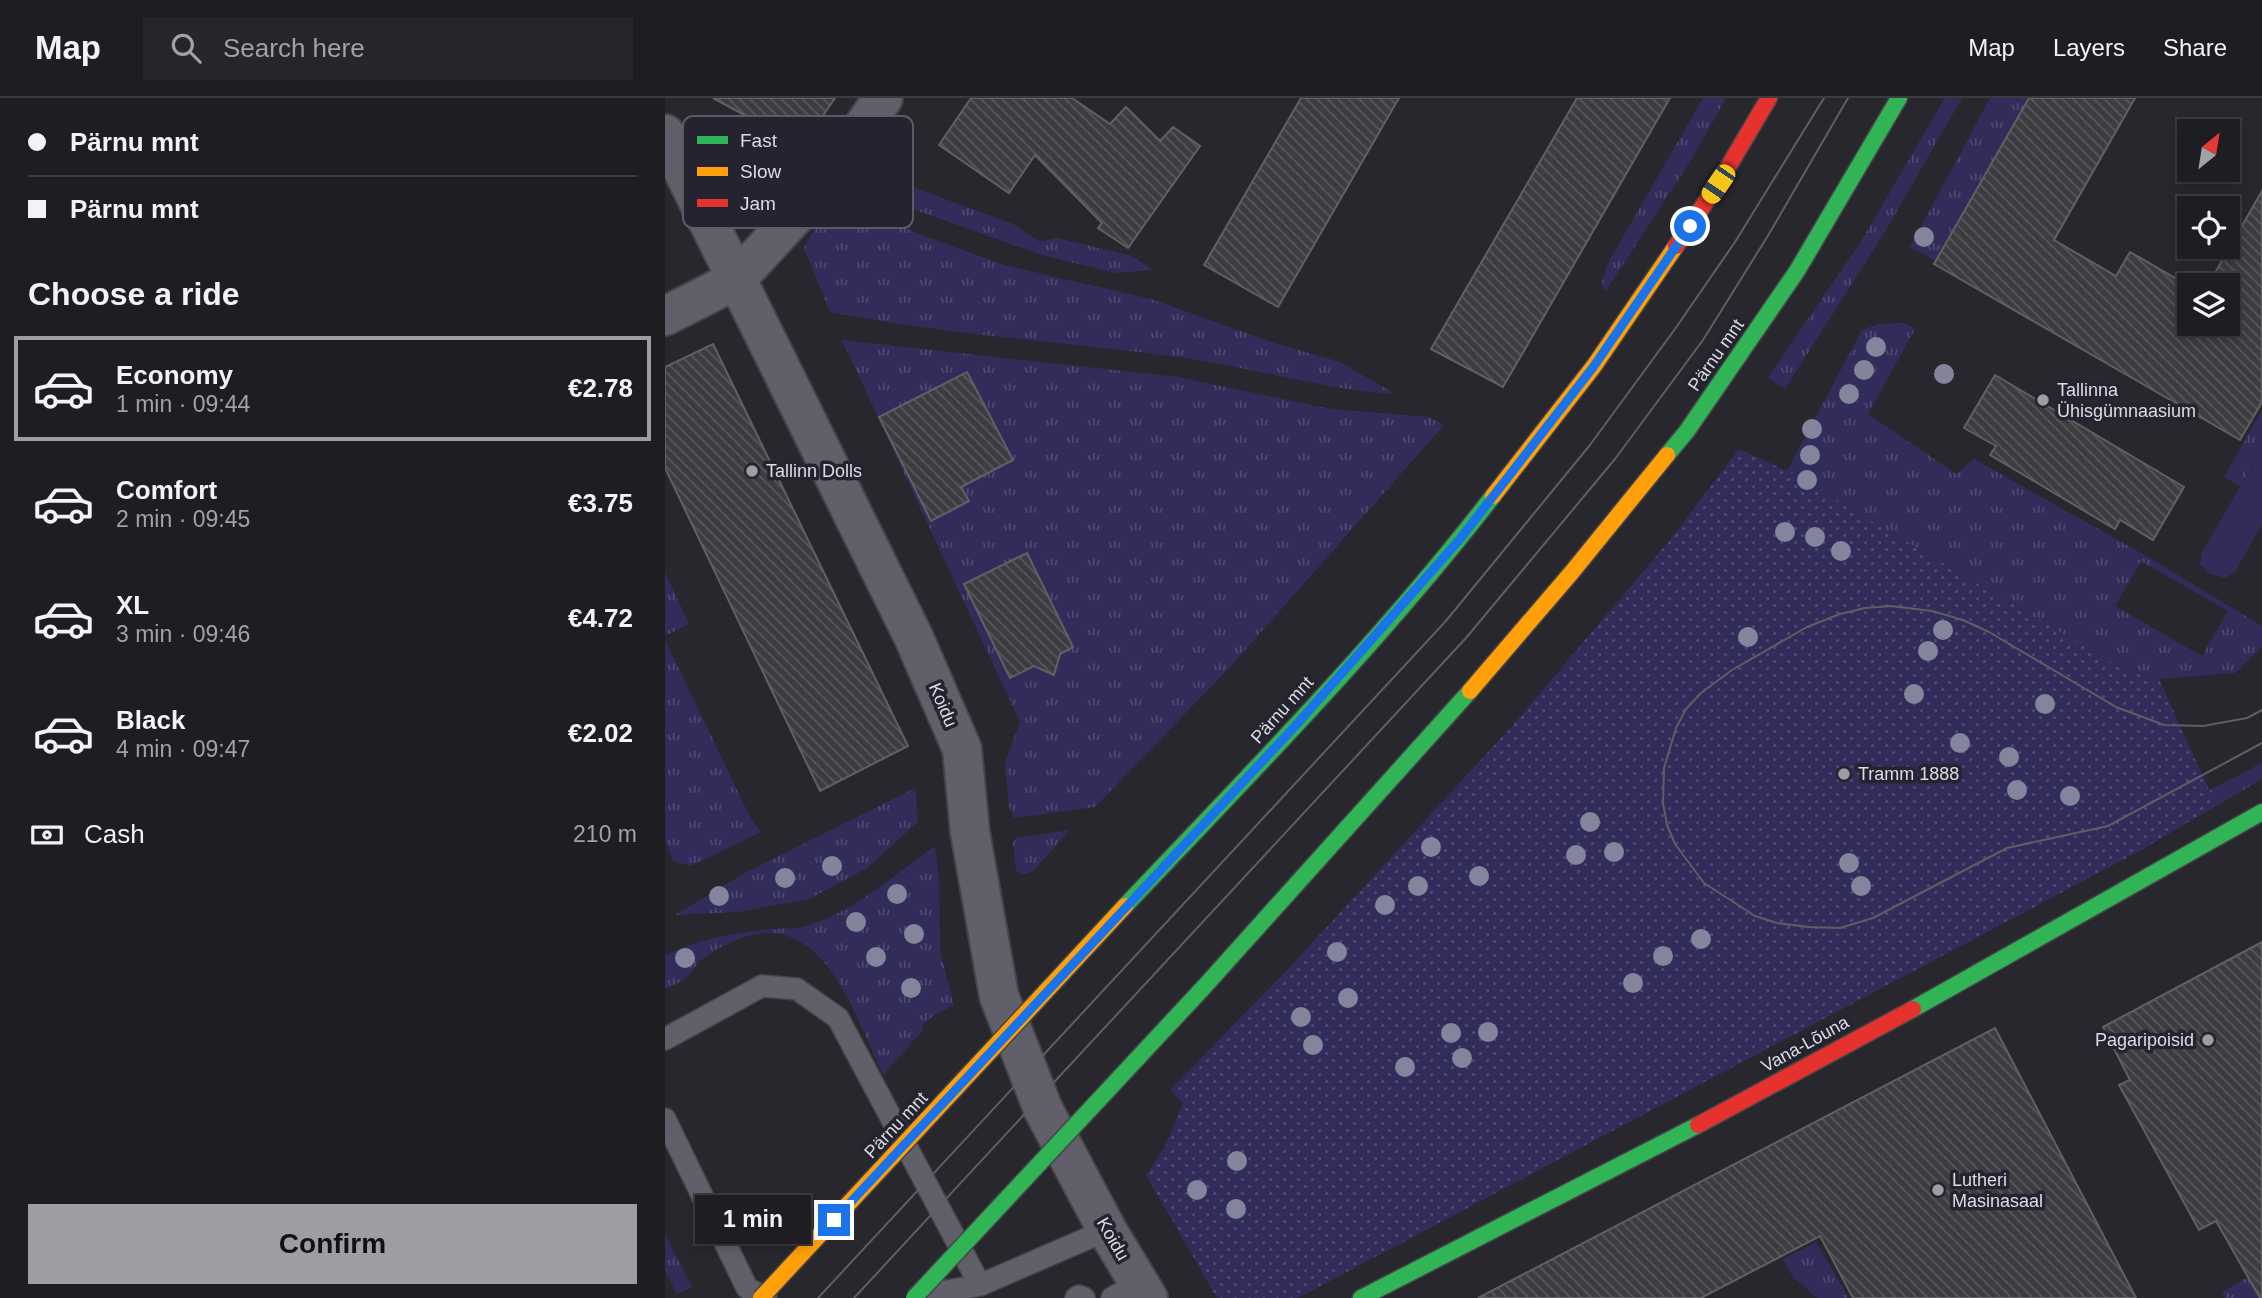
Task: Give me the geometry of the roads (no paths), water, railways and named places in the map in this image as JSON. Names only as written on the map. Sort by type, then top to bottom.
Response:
[{"type":"main road","name":"Pärnu mnt","points":[[763,1298],[1298,723],[1460,539],[1594,366],[1718,184],[1769,98]]},
{"type":"main road","name":"Pärnu mnt","points":[[914,1298],[1204,987],[1430,738],[1572,572],[1687,431],[1797,271],[1899,98]]},
{"type":"main road","name":"Vana-Lõuna","points":[[1361,1298],[1695,1126],[2117,896],[2262,812]]},
{"type":"street","points":[[871,116],[883,98]]},
{"type":"street","name":"Koidu","points":[[665,134],[683,171]]},
{"type":"street","name":"Koidu","points":[[711,228],[914,638],[962,749],[970,832],[999,996],[1043,1109],[1107,1230],[1133,1293]]},
{"type":"street","points":[[665,316],[736,280],[784,228]]},
{"type":"lane","points":[[665,1039],[762,986],[797,989],[838,1018],[980,1285]]},
{"type":"lane","points":[[665,1119],[747,1288],[763,1298]]},
{"type":"lane","points":[[906,1298],[980,1285],[1107,1230]]},
{"type":"lane","points":[[1076,1298],[1084,1298]]},
{"type":"tram line","points":[[818,1298],[1445,622],[1590,445],[1675,329],[1735,242],[1824,98]]},
{"type":"tram line","points":[[854,1298],[1466,638],[1615,459],[1703,340],[1769,234],[1848,98]]},
{"type":"tram line","points":[[2262,710],[2247,718],[2203,726],[2164,725],[2116,707],[1989,632],[1963,620],[1932,611],[1891,606],[1865,608],[1807,627],[1732,670],[1701,693],[1686,709],[1676,728],[1664,768],[1663,803],[1667,825],[1675,844],[1704,883],[1755,916],[1777,923],[1840,928],[1873,918],[2007,848],[2108,826],[2262,743]]},
{"type":"place","name":"Tallinna Ühisgümnaasium","points":[[2043,400]]},
{"type":"place","name":"Tallinn Dolls","points":[[752,471]]},
{"type":"place","name":"Tramm 1888","points":[[1844,774]]},
{"type":"place","name":"Pagaripoisid","points":[[2208,1040]]},
{"type":"place","name":"Lutheri Masinasaal","points":[[1938,1190]]}]
